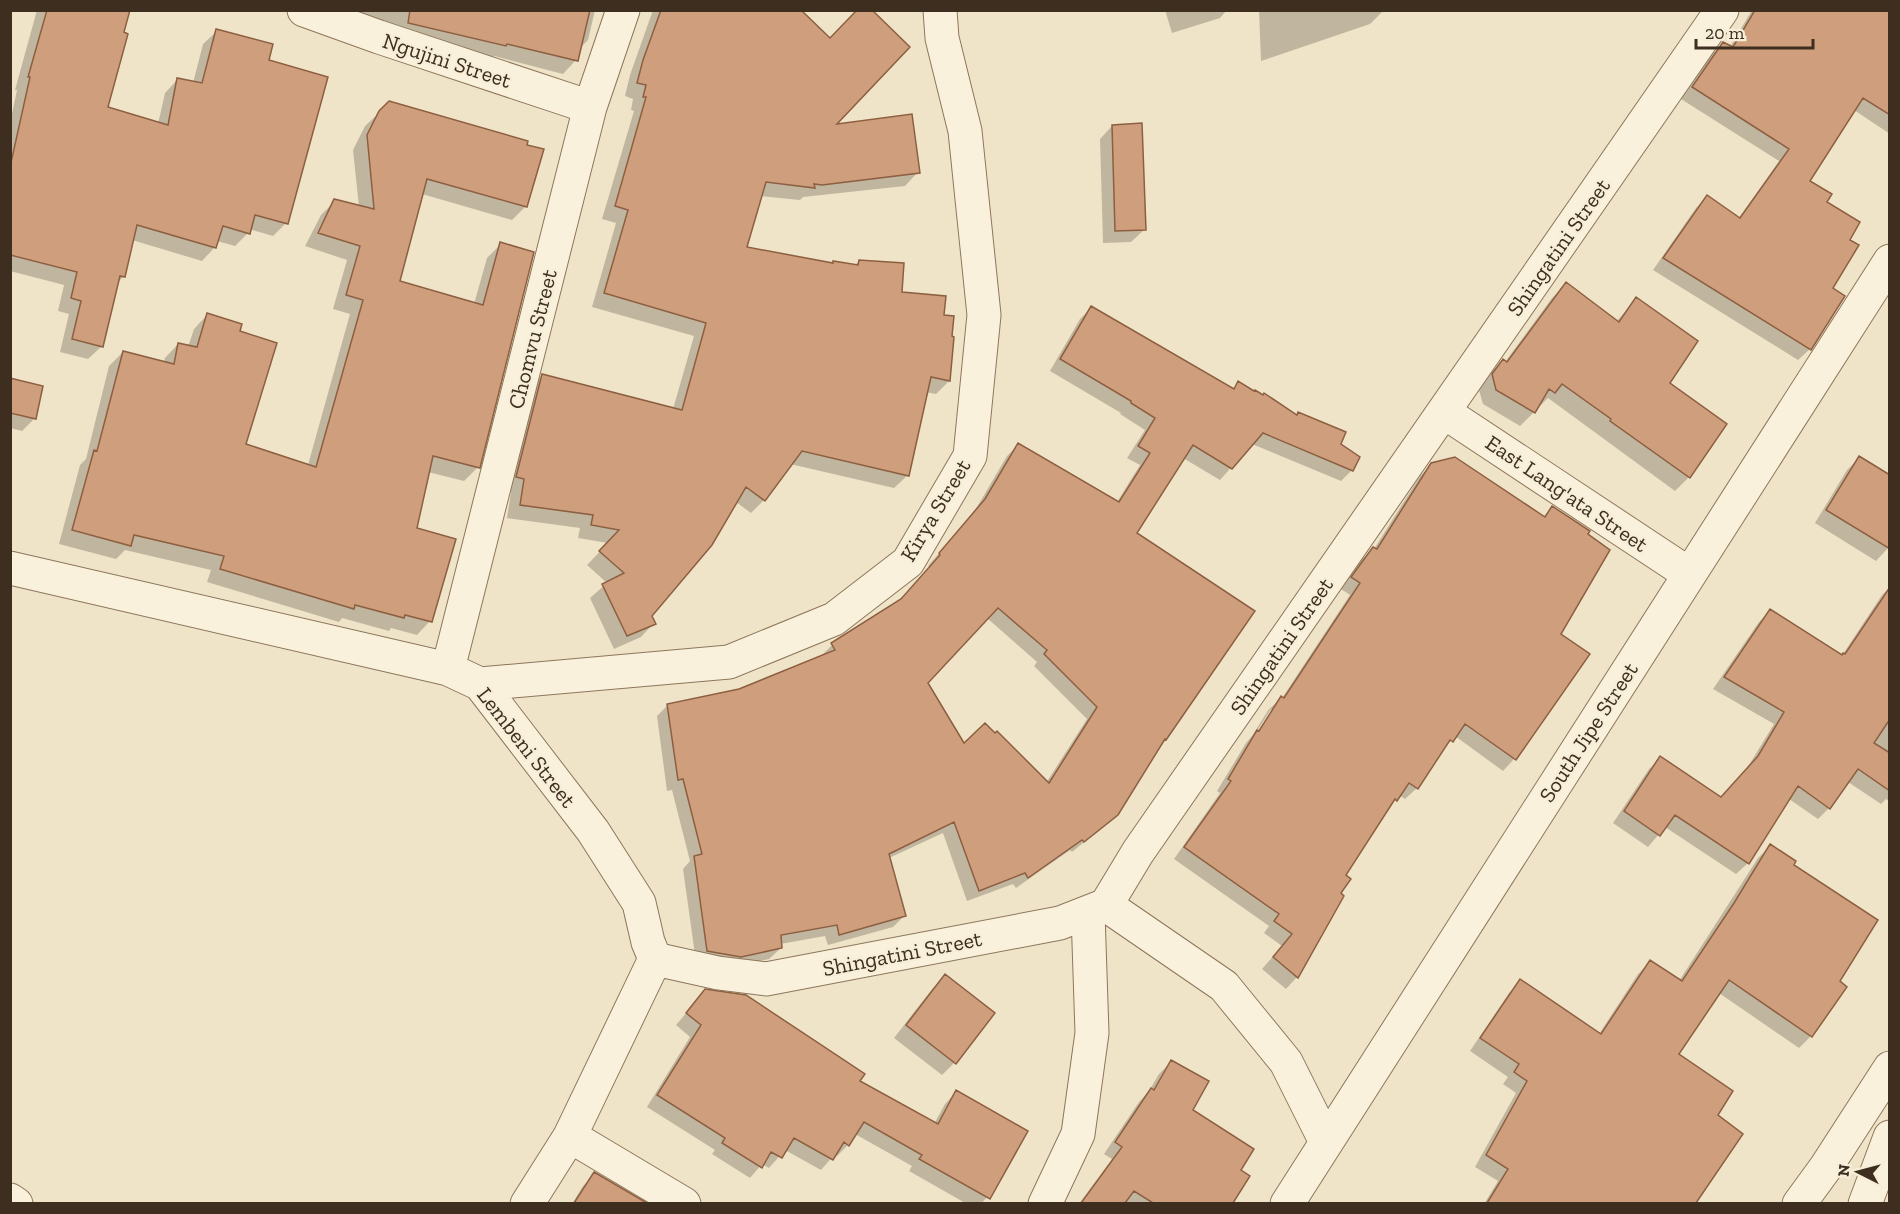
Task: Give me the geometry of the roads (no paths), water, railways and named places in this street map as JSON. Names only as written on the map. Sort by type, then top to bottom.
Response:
[{"type":"street","name":"Ngujini Street","points":[[304,10],[590,107]]},
{"type":"street","name":"Chomvu Street","points":[[448,669],[590,107],[623,10]]},
{"type":"street","name":"Kirya Street","points":[[480,684],[729,662],[834,619],[908,562],[970,456],[984,315],[965,131],[942,38],[940,10]]},
{"type":"street","name":"Shingatini Street","points":[[655,959],[718,973],[766,979],[1060,923],[1097,909],[1722,10]]},
{"type":"street","name":"South Jipe Street","points":[[1287,1203],[1890,261]]},
{"type":"street","name":"East Lang'ata Street","points":[[1444,412],[1689,574]]},
{"type":"street","name":"Lembeni Street","points":[[10,568],[448,669],[480,684],[593,831],[639,903],[648,942],[655,959]]},
{"type":"street","points":[[1044,1203],[1078,1134],[1092,1033],[1097,909],[1224,986],[1286,1062],[1326,1142]]},
{"type":"street","points":[[527,1203],[570,1136],[655,959]]},
{"type":"street","points":[[1799,1203],[1826,1167],[1890,1068]]},
{"type":"street","points":[[570,1136],[684,1203]]},
{"type":"street","points":[[1865,1203],[1890,1137]]},
{"type":"street","points":[[10,1200],[16,1203]]}]
